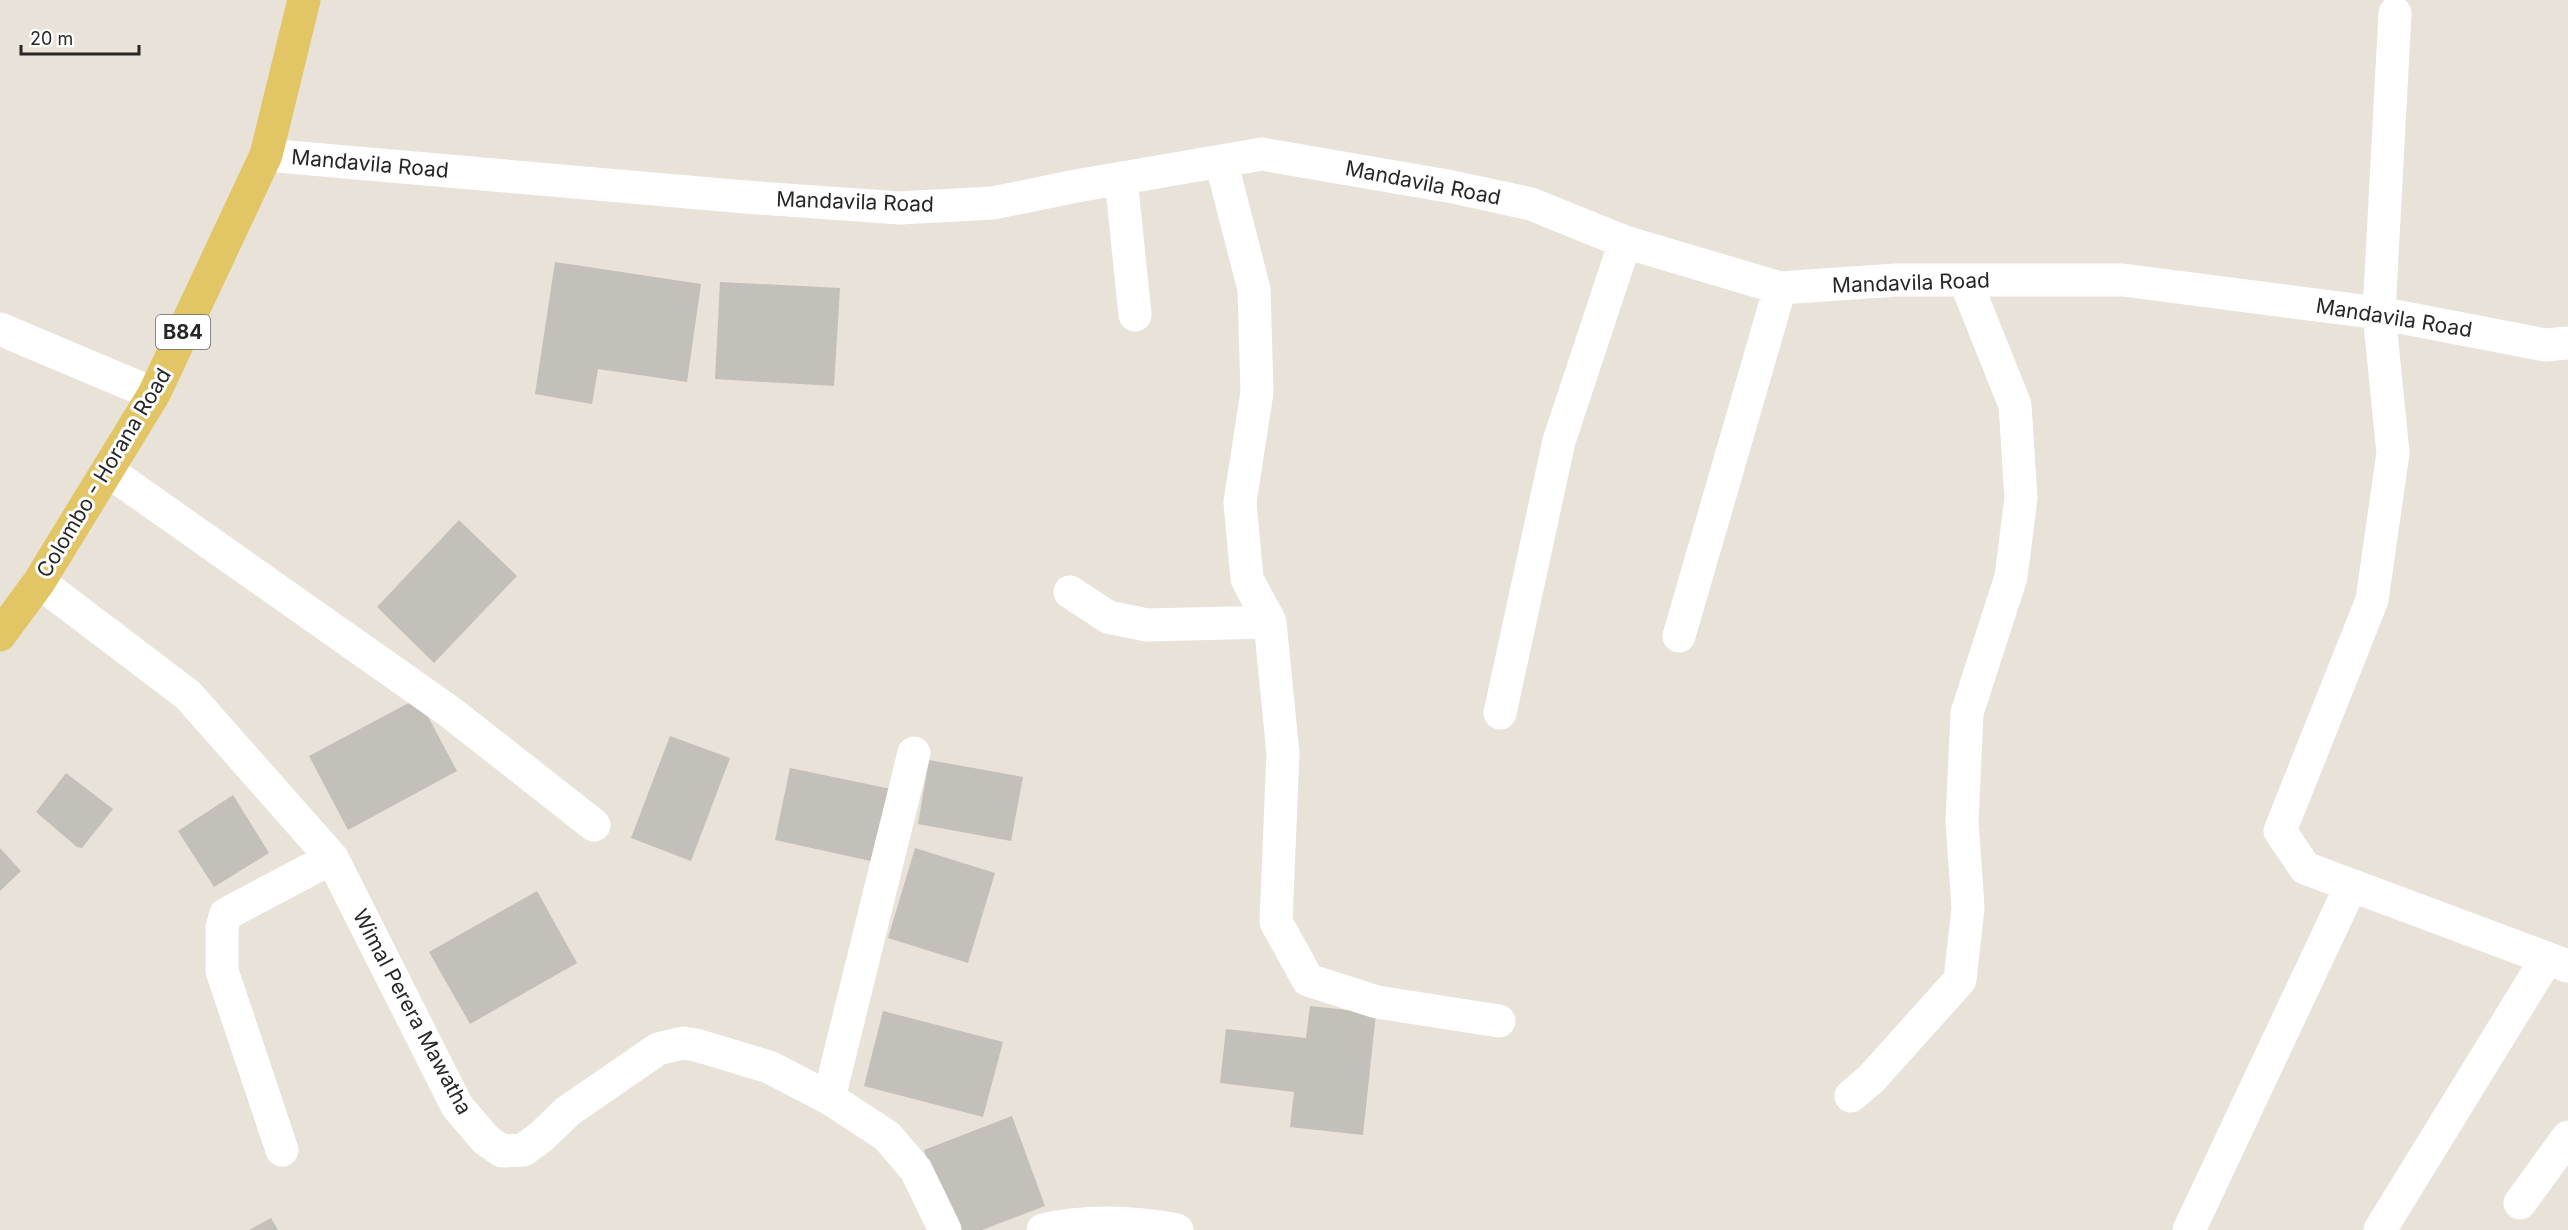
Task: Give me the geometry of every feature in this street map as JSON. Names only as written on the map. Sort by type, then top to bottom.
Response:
[{"type":"main road","name":"Colombo - Horana Road","points":[[0,635],[39,582],[154,394],[266,155],[304,0]]},
{"type":"street","points":[[2380,1230],[2557,962],[2305,868],[2280,831],[2372,600],[2393,453],[2379,313],[2395,13]]},
{"type":"street","name":"Mandavila Road","points":[[266,155],[745,197],[900,208],[993,203],[1262,154],[1453,187],[1531,204],[1625,243],[1780,288],[1896,280],[2123,280],[2379,313],[2544,345],[2568,344]]},
{"type":"street","points":[[1221,161],[1254,289],[1257,392],[1240,502],[1247,579],[1270,622],[1283,754],[1276,922],[1308,980],[1377,1002],[1499,1021]]},
{"type":"street","points":[[1121,178],[1135,315]]},
{"type":"street","points":[[1500,713],[1559,441],[1625,243]]},
{"type":"street","points":[[1851,1096],[1871,1078],[1960,980],[1968,908],[1962,821],[1967,713],[2011,577],[2021,498],[2015,405],[1965,280]]},
{"type":"street","points":[[1679,636],[1780,288]]},
{"type":"street","points":[[0,329],[154,394]]},
{"type":"street","points":[[108,471],[450,712],[594,825]]},
{"type":"street","name":"Wimal Perera Mawatha","points":[[39,582],[188,695],[332,858],[457,1106],[486,1140],[502,1151],[523,1150],[541,1137],[568,1111],[658,1048],[671,1045],[696,1045],[769,1067],[829,1098],[887,1136],[916,1170],[945,1230]]},
{"type":"street","points":[[1070,592],[1108,617],[1148,625],[1270,622]]},
{"type":"street","points":[[829,1098],[914,753]]},
{"type":"street","points":[[282,1150],[222,971],[222,927],[226,914],[332,858]]},
{"type":"street","points":[[2189,1230],[2351,886]]},
{"type":"street","points":[[2520,1203],[2568,1137]]},
{"type":"street","points":[[1043,1230],[1070,1224],[1154,1226],[1177,1230]]},
{"type":"building","points":[[555,262],[701,284],[687,382],[598,369],[592,404],[535,394]]},
{"type":"building","points":[[720,282],[840,288],[834,386],[715,379]]},
{"type":"building","points":[[459,520],[517,576],[434,663],[377,607]]},
{"type":"building","points":[[418,698],[457,771],[348,830],[309,756]]},
{"type":"building","points":[[670,736],[730,758],[691,861],[631,838]]},
{"type":"building","points":[[929,760],[1023,777],[1011,841],[918,824]]},
{"type":"building","points":[[790,768],[891,789],[875,862],[775,840]]},
{"type":"building","points":[[66,773],[113,809],[82,848],[77,847],[36,812]]},
{"type":"building","points":[[233,795],[269,853],[214,887],[178,831]]},
{"type":"building","points":[[0,848],[21,871],[0,891]]},
{"type":"building","points":[[915,848],[995,873],[968,963],[888,938]]},
{"type":"building","points":[[537,891],[577,963],[470,1024],[429,952]]},
{"type":"building","points":[[1310,1006],[1376,1013],[1363,1135],[1290,1127],[1294,1092],[1220,1083],[1226,1029],[1306,1038]]},
{"type":"building","points":[[883,1011],[1003,1042],[983,1117],[864,1086]]},
{"type":"building","points":[[1012,1116],[1045,1206],[982,1230],[953,1230],[924,1150]]},
{"type":"building","points":[[271,1218],[278,1230],[249,1230]]}]
